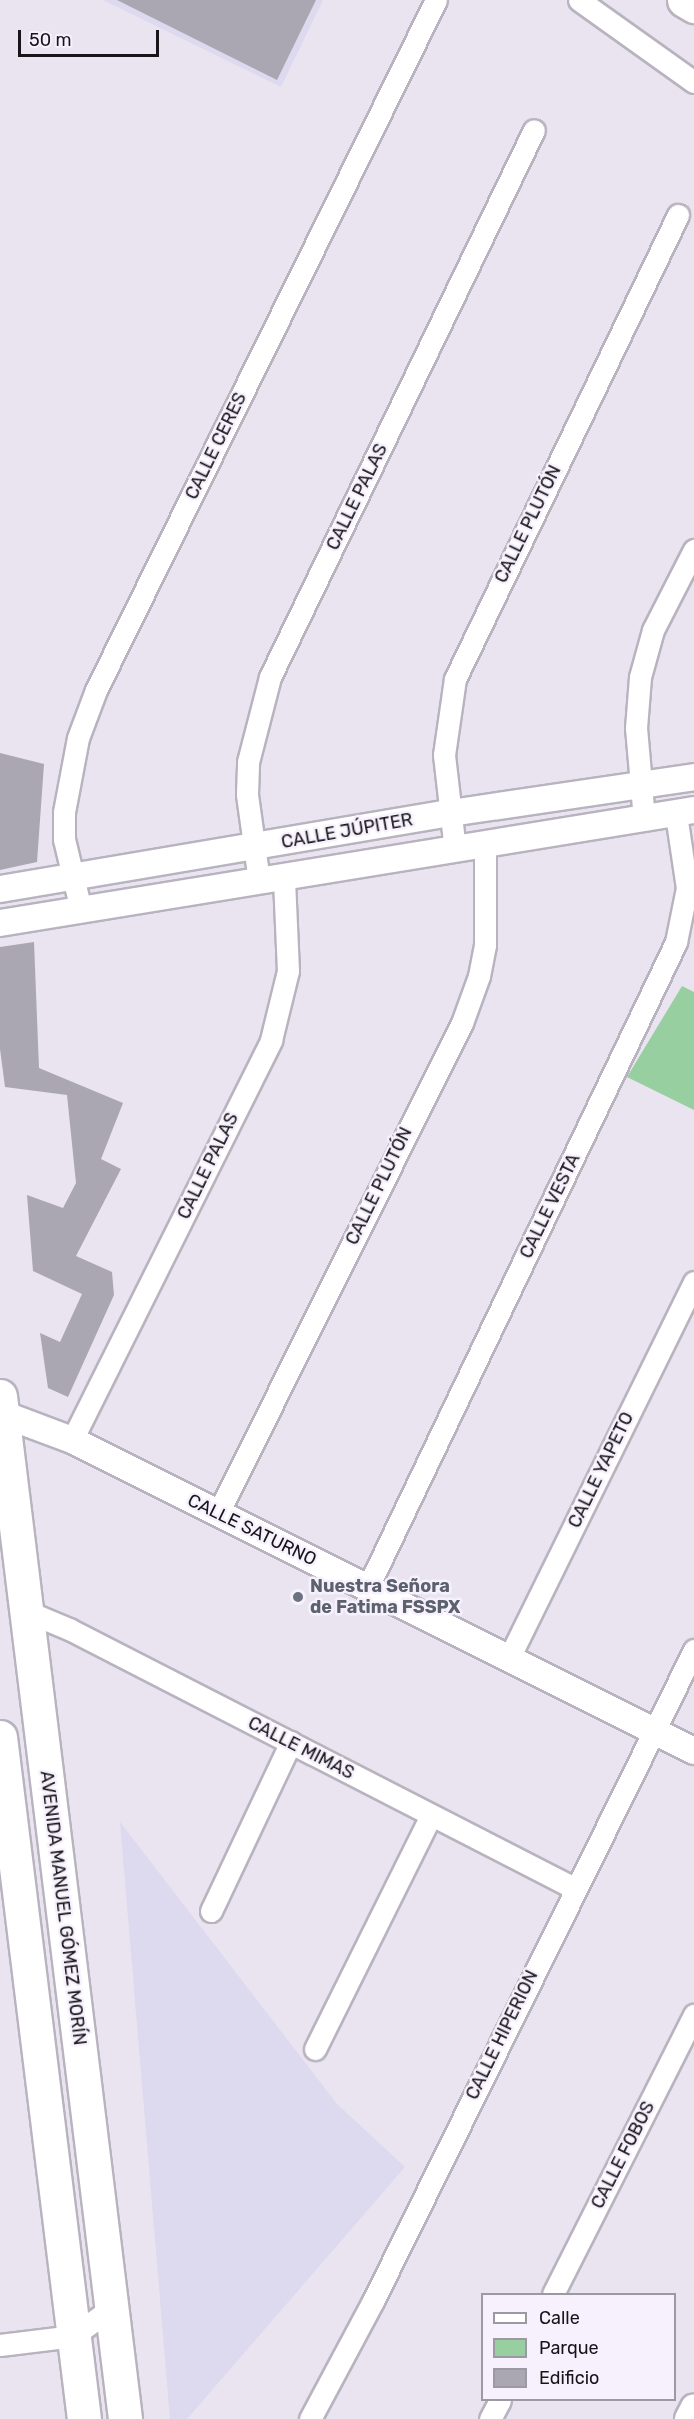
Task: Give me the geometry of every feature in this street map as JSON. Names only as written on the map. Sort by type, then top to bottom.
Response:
[{"type":"main road","points":[[684,0],[694,6]]},
{"type":"main road","name":"AVENIDA MANUEL GÓMEZ MORÍN","points":[[1,1408],[125,2419]]},
{"type":"main road","points":[[0,1737],[8,1868],[84,2419]]},
{"type":"street","name":"CALLE CERES","points":[[81,910],[71,877],[64,839],[68,778],[78,738],[96,690],[436,0]]},
{"type":"street","points":[[579,0],[694,82]]},
{"type":"street","name":"CALLE PALAS","points":[[72,1440],[271,1040],[288,971],[271,880],[254,846],[247,794],[248,762],[270,677],[534,130]]},
{"type":"street","name":"CALLE PLUTÓN","points":[[456,850],[444,754],[455,679],[678,214]]},
{"type":"street","points":[[644,819],[638,785],[636,729],[640,676],[653,630],[694,550]]},
{"type":"street","name":"CALLE JÚPITER","points":[[0,889],[451,813],[694,777]]},
{"type":"street","name":"CALLE JÚPITER","points":[[0,923],[685,812]]},
{"type":"street","name":"CALLE VESTA","points":[[368,1587],[676,942],[687,888],[685,812]]},
{"type":"street","name":"CALLE PLUTÓN","points":[[218,1513],[462,1023],[479,976],[484,945],[485,845]]},
{"type":"street","name":"CALLE YAPETO","points":[[509,1658],[694,1282]]},
{"type":"street","name":"CALLE SATURNO","points":[[1,1408],[72,1440],[694,1751]]},
{"type":"street","name":"CALLE MIMAS","points":[[26,1611],[69,1629],[574,1888]]},
{"type":"street","name":"CALLE HIPERION","points":[[310,2419],[373,2301],[574,1888],[694,1650]]},
{"type":"street","points":[[211,1911],[291,1742]]},
{"type":"street","points":[[315,2049],[430,1815]]},
{"type":"street","name":"CALLE FOBOS","points":[[554,2293],[694,2015]]},
{"type":"street","points":[[0,2345],[73,2336],[113,2307]]},
{"type":"street","points":[[490,2419],[499,2401]]},
{"type":"street","points":[[688,2419],[694,2407]]},
{"type":"shaded area","points":[[103,0],[323,0],[281,87]]},
{"type":"shaded area","points":[[120,1822],[337,2104],[405,2167],[187,2419],[170,2419]]},
{"type":"green space","points":[[682,986],[694,992],[694,1110],[627,1077]]},
{"type":"building","points":[[117,0],[316,0],[277,80]]},
{"type":"building","points":[[0,753],[44,764],[37,862],[0,870]]},
{"type":"building","points":[[34,942],[39,1068],[123,1103],[101,1159],[121,1169],[76,1256],[112,1272],[114,1295],[68,1397],[48,1388],[40,1333],[60,1342],[82,1294],[33,1271],[27,1195],[63,1208],[76,1183],[67,1095],[5,1087],[0,1049],[0,947]]},
{"type":"place","name":"Nuestra Señora de Fatima FSSPX","points":[[298,1597]]}]
